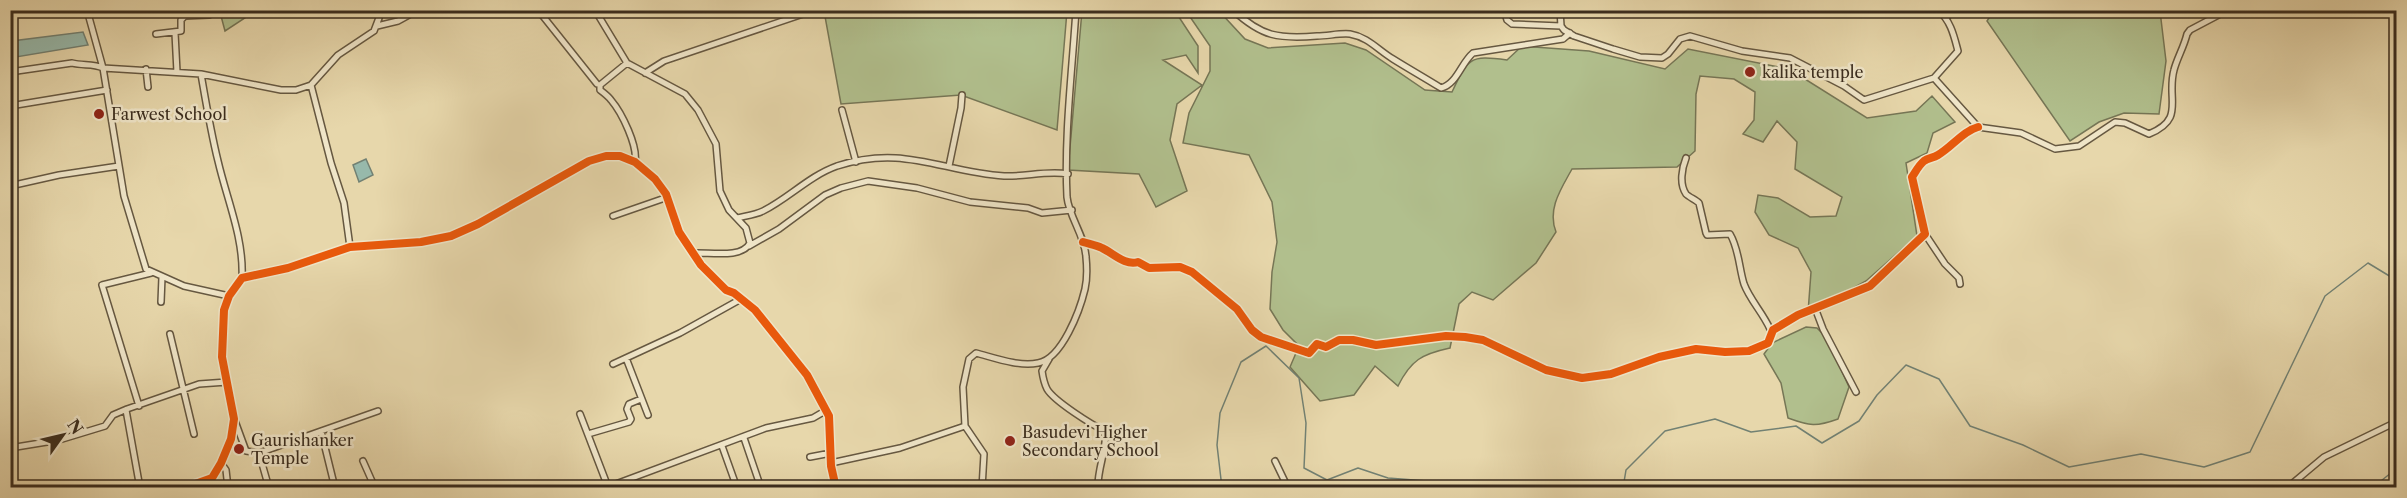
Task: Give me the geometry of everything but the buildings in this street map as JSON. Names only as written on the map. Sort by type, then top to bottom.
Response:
[{"type":"street","points":[[87,10],[103,68],[123,196],[146,269],[184,286],[229,296]]},
{"type":"street","points":[[10,72],[72,63],[96,65],[103,68],[201,74],[281,90],[296,90],[311,85],[338,55],[374,31],[382,10]]},
{"type":"street","points":[[377,26],[398,21],[418,10]]},
{"type":"street","points":[[538,10],[586,72],[600,85],[600,90],[613,101],[633,143],[636,154],[635,162]]},
{"type":"street","points":[[595,10],[627,63],[685,94],[698,110],[716,144],[720,191],[729,210],[743,222],[749,234],[749,246]]},
{"type":"street","points":[[645,73],[664,61],[814,10]]},
{"type":"street","points":[[1076,10],[1067,200],[1083,242],[1086,256],[1086,288],[1080,307],[1064,340],[1042,371],[1043,381],[1054,397],[1089,423],[1105,431],[1106,438],[1099,466],[1098,488]]},
{"type":"street","points":[[1233,10],[1253,28],[1270,36],[1350,34],[1365,39],[1390,58],[1441,88],[1449,85],[1473,53],[1563,39],[1570,33]]},
{"type":"street","points":[[1504,10],[1507,20],[1512,24],[1562,26],[1570,33],[1613,49],[1653,58],[1662,58],[1680,39],[1690,36],[1742,51],[1790,58],[1844,86],[1864,100],[1934,78],[1958,51],[1946,18],[1938,10]]},
{"type":"street","points":[[1560,10],[1562,26]]},
{"type":"street","points":[[1946,18],[1954,10]]},
{"type":"street","points":[[1960,284],[1959,278],[1945,264],[1925,234],[1912,177],[1927,159],[1955,144],[1969,130],[1978,127],[2021,134],[2055,149],[2079,146],[2115,122],[2125,123],[2150,134],[2160,130],[2166,126],[2171,116],[2174,69],[2187,34],[2190,30],[2228,10]]},
{"type":"street","points":[[156,34],[175,33],[182,30],[182,17],[209,15]]},
{"type":"street","points":[[175,33],[177,72]]},
{"type":"street","points":[[600,85],[627,63]]},
{"type":"street","points":[[146,69],[148,87]]},
{"type":"street","points":[[201,74],[218,161],[233,211],[243,262],[242,278],[229,296],[224,310],[222,357],[234,419],[246,451],[259,453],[378,411]]},
{"type":"street","points":[[1934,78],[1978,127]]},
{"type":"street","points":[[311,85],[344,203],[350,247]]},
{"type":"street","points":[[10,106],[107,90]]},
{"type":"street","points":[[949,166],[962,108],[962,95]]},
{"type":"street","points":[[842,110],[856,162]]},
{"type":"street","points":[[242,278],[288,268],[350,247],[421,242],[451,236],[478,224],[589,161],[606,156],[620,156],[647,170],[666,194],[679,232],[713,278],[755,310],[796,359],[829,416],[831,463],[836,488]]},
{"type":"street","points":[[736,218],[763,211],[810,179],[831,169],[856,162],[896,157],[915,158],[974,173],[1006,176],[1033,176],[1051,172],[1068,174]]},
{"type":"street","points":[[1686,158],[1682,170],[1682,181],[1686,194],[1699,203],[1707,235],[1725,233],[1732,238],[1744,284],[1756,308],[1773,330]]},
{"type":"street","points":[[10,186],[59,175],[119,166]]},
{"type":"street","points":[[694,253],[728,253],[749,246],[779,230],[825,195],[868,181],[917,188],[970,202],[1028,208],[1042,213],[1072,210]]},
{"type":"street","points":[[613,216],[665,198],[666,194]]},
{"type":"street","points":[[1083,242],[1101,247],[1120,259],[1134,264],[1138,262],[1149,268],[1180,267],[1192,272],[1237,309],[1252,330],[1261,337],[1309,353],[1317,344],[1326,347],[1339,340],[1377,345],[1446,336],[1465,337],[1483,340],[1546,370],[1582,378],[1611,374],[1659,357],[1696,349],[1725,352],[1759,348],[1768,343],[1773,330],[1815,308],[1870,286],[1925,234]]},
{"type":"street","points":[[139,406],[102,285],[151,273]]},
{"type":"street","points":[[162,277],[162,302]]},
{"type":"street","points":[[613,364],[680,333],[741,299]]},
{"type":"street","points":[[1815,308],[1823,329],[1856,392]]},
{"type":"street","points":[[170,334],[194,434]]},
{"type":"street","points":[[982,488],[984,454],[965,426],[963,387],[969,358],[976,353],[1026,364],[1040,363],[1050,357]]},
{"type":"street","points":[[626,358],[648,415]]},
{"type":"street","points":[[10,448],[58,440],[105,426],[113,415],[126,410],[199,384],[227,382]]},
{"type":"street","points":[[588,434],[628,422],[631,418],[627,410],[629,404],[641,399]]},
{"type":"street","points":[[126,410],[140,488]]},
{"type":"street","points":[[580,414],[607,487],[772,427],[813,418],[825,411]]},
{"type":"street","points":[[184,488],[212,477],[221,464],[231,440],[234,419]]},
{"type":"street","points":[[2287,488],[2324,457],[2397,422]]},
{"type":"street","points":[[831,463],[900,448],[965,426]]},
{"type":"street","points":[[321,431],[335,488]]},
{"type":"street","points":[[744,438],[761,488]]},
{"type":"street","points":[[722,446],[737,488]]},
{"type":"street","points":[[259,453],[269,488]]},
{"type":"street","points":[[810,457],[831,453]]},
{"type":"street","points":[[363,460],[375,488]]},
{"type":"street","points":[[1275,461],[1288,488]]},
{"type":"street","points":[[221,464],[226,470],[228,488]]},
{"type":"green space","points":[[250,10],[251,14],[225,31],[221,16],[176,14],[165,11]]},
{"type":"green space","points":[[1994,10],[2160,11],[2166,61],[2159,114],[2124,113],[2099,122],[2070,141],[1987,21]]},
{"type":"green space","points":[[824,11],[1067,11],[1057,130],[961,95],[841,104]]},
{"type":"green space","points":[[1082,11],[1175,11],[1198,46],[1198,73],[1186,55],[1163,60],[1202,85],[1177,104],[1170,140],[1187,191],[1156,207],[1139,174],[1068,170]]},
{"type":"green space","points":[[1186,11],[1219,11],[1245,39],[1268,48],[1345,43],[1366,50],[1425,90],[1452,92],[1462,72],[1471,61],[1485,58],[1507,60],[1522,46],[1589,51],[1665,69],[1688,49],[1789,69],[1867,118],[1916,111],[1932,96],[1955,122],[1933,133],[1927,153],[1906,163],[1917,236],[1866,281],[1808,313],[1811,272],[1798,248],[1769,235],[1755,212],[1758,195],[1778,198],[1810,217],[1836,216],[1842,197],[1795,169],[1797,142],[1777,121],[1763,142],[1743,134],[1754,120],[1755,92],[1734,79],[1700,76],[1696,94],[1695,151],[1677,167],[1572,169],[1556,199],[1553,215],[1556,232],[1536,263],[1493,300],[1472,292],[1459,304],[1450,348],[1418,360],[1408,370],[1398,386],[1375,366],[1354,395],[1320,401],[1290,367],[1299,346],[1283,330],[1270,309],[1272,272],[1277,242],[1272,202],[1249,155],[1183,143],[1189,113],[1210,71],[1210,46]]},
{"type":"green space","points":[[1806,327],[1817,328],[1827,338],[1849,387],[1838,419],[1818,424],[1808,424],[1788,418],[1781,383],[1764,354],[1772,343]]},
{"type":"shaded area","points":[[83,32],[88,45],[16,57],[12,41]]},
{"type":"shaded area","points":[[366,159],[373,175],[359,182],[353,165]]},
{"type":"waterway","points":[[1623,488],[1626,470],[1665,431],[1715,419],[1751,432],[1796,426],[1822,443],[1859,421],[1877,395],[1906,365],[1939,379],[1970,426],[2023,445],[2069,467],[2141,454],[2204,467],[2250,452],[2325,296],[2368,263],[2396,280]]},
{"type":"waterway","points":[[1222,488],[1217,445],[1220,413],[1241,362],[1266,346],[1299,378],[1306,423],[1304,468],[1327,480],[1358,468],[1388,478],[1479,485],[1480,488]]},
{"type":"waterway","points":[[2372,488],[2396,469]]},
{"type":"cycle path","points":[[1083,242],[1102,248],[1124,261],[1138,262],[1149,268],[1180,267],[1192,272],[1237,309],[1252,330],[1261,337],[1309,353],[1317,344],[1326,347],[1339,340],[1353,340],[1376,345],[1446,336],[1465,337],[1483,340],[1546,370],[1582,378],[1611,374],[1659,357],[1696,349],[1725,352],[1749,351],[1768,343],[1773,330],[1798,315],[1870,286],[1925,234],[1912,177],[1918,168],[1924,161],[1938,155],[1967,132],[1978,127]]},
{"type":"cycle path","points":[[184,488],[212,478],[231,439],[234,419],[222,357],[224,310],[229,296],[242,278],[288,268],[350,247],[421,242],[451,236],[478,224],[589,161],[606,156],[620,156],[635,162],[655,179],[666,194],[679,232],[701,265],[726,290],[734,293],[755,310],[807,375],[829,416],[831,466],[836,488]]},
{"type":"place","name":"kalika temple","points":[[1750,72]]},
{"type":"place","name":"Farwest School","points":[[99,114]]},
{"type":"place","name":"Basudevi Higher Secondary School","points":[[1010,441]]},
{"type":"place","name":"Gaurishanker Temple","points":[[239,449]]}]
